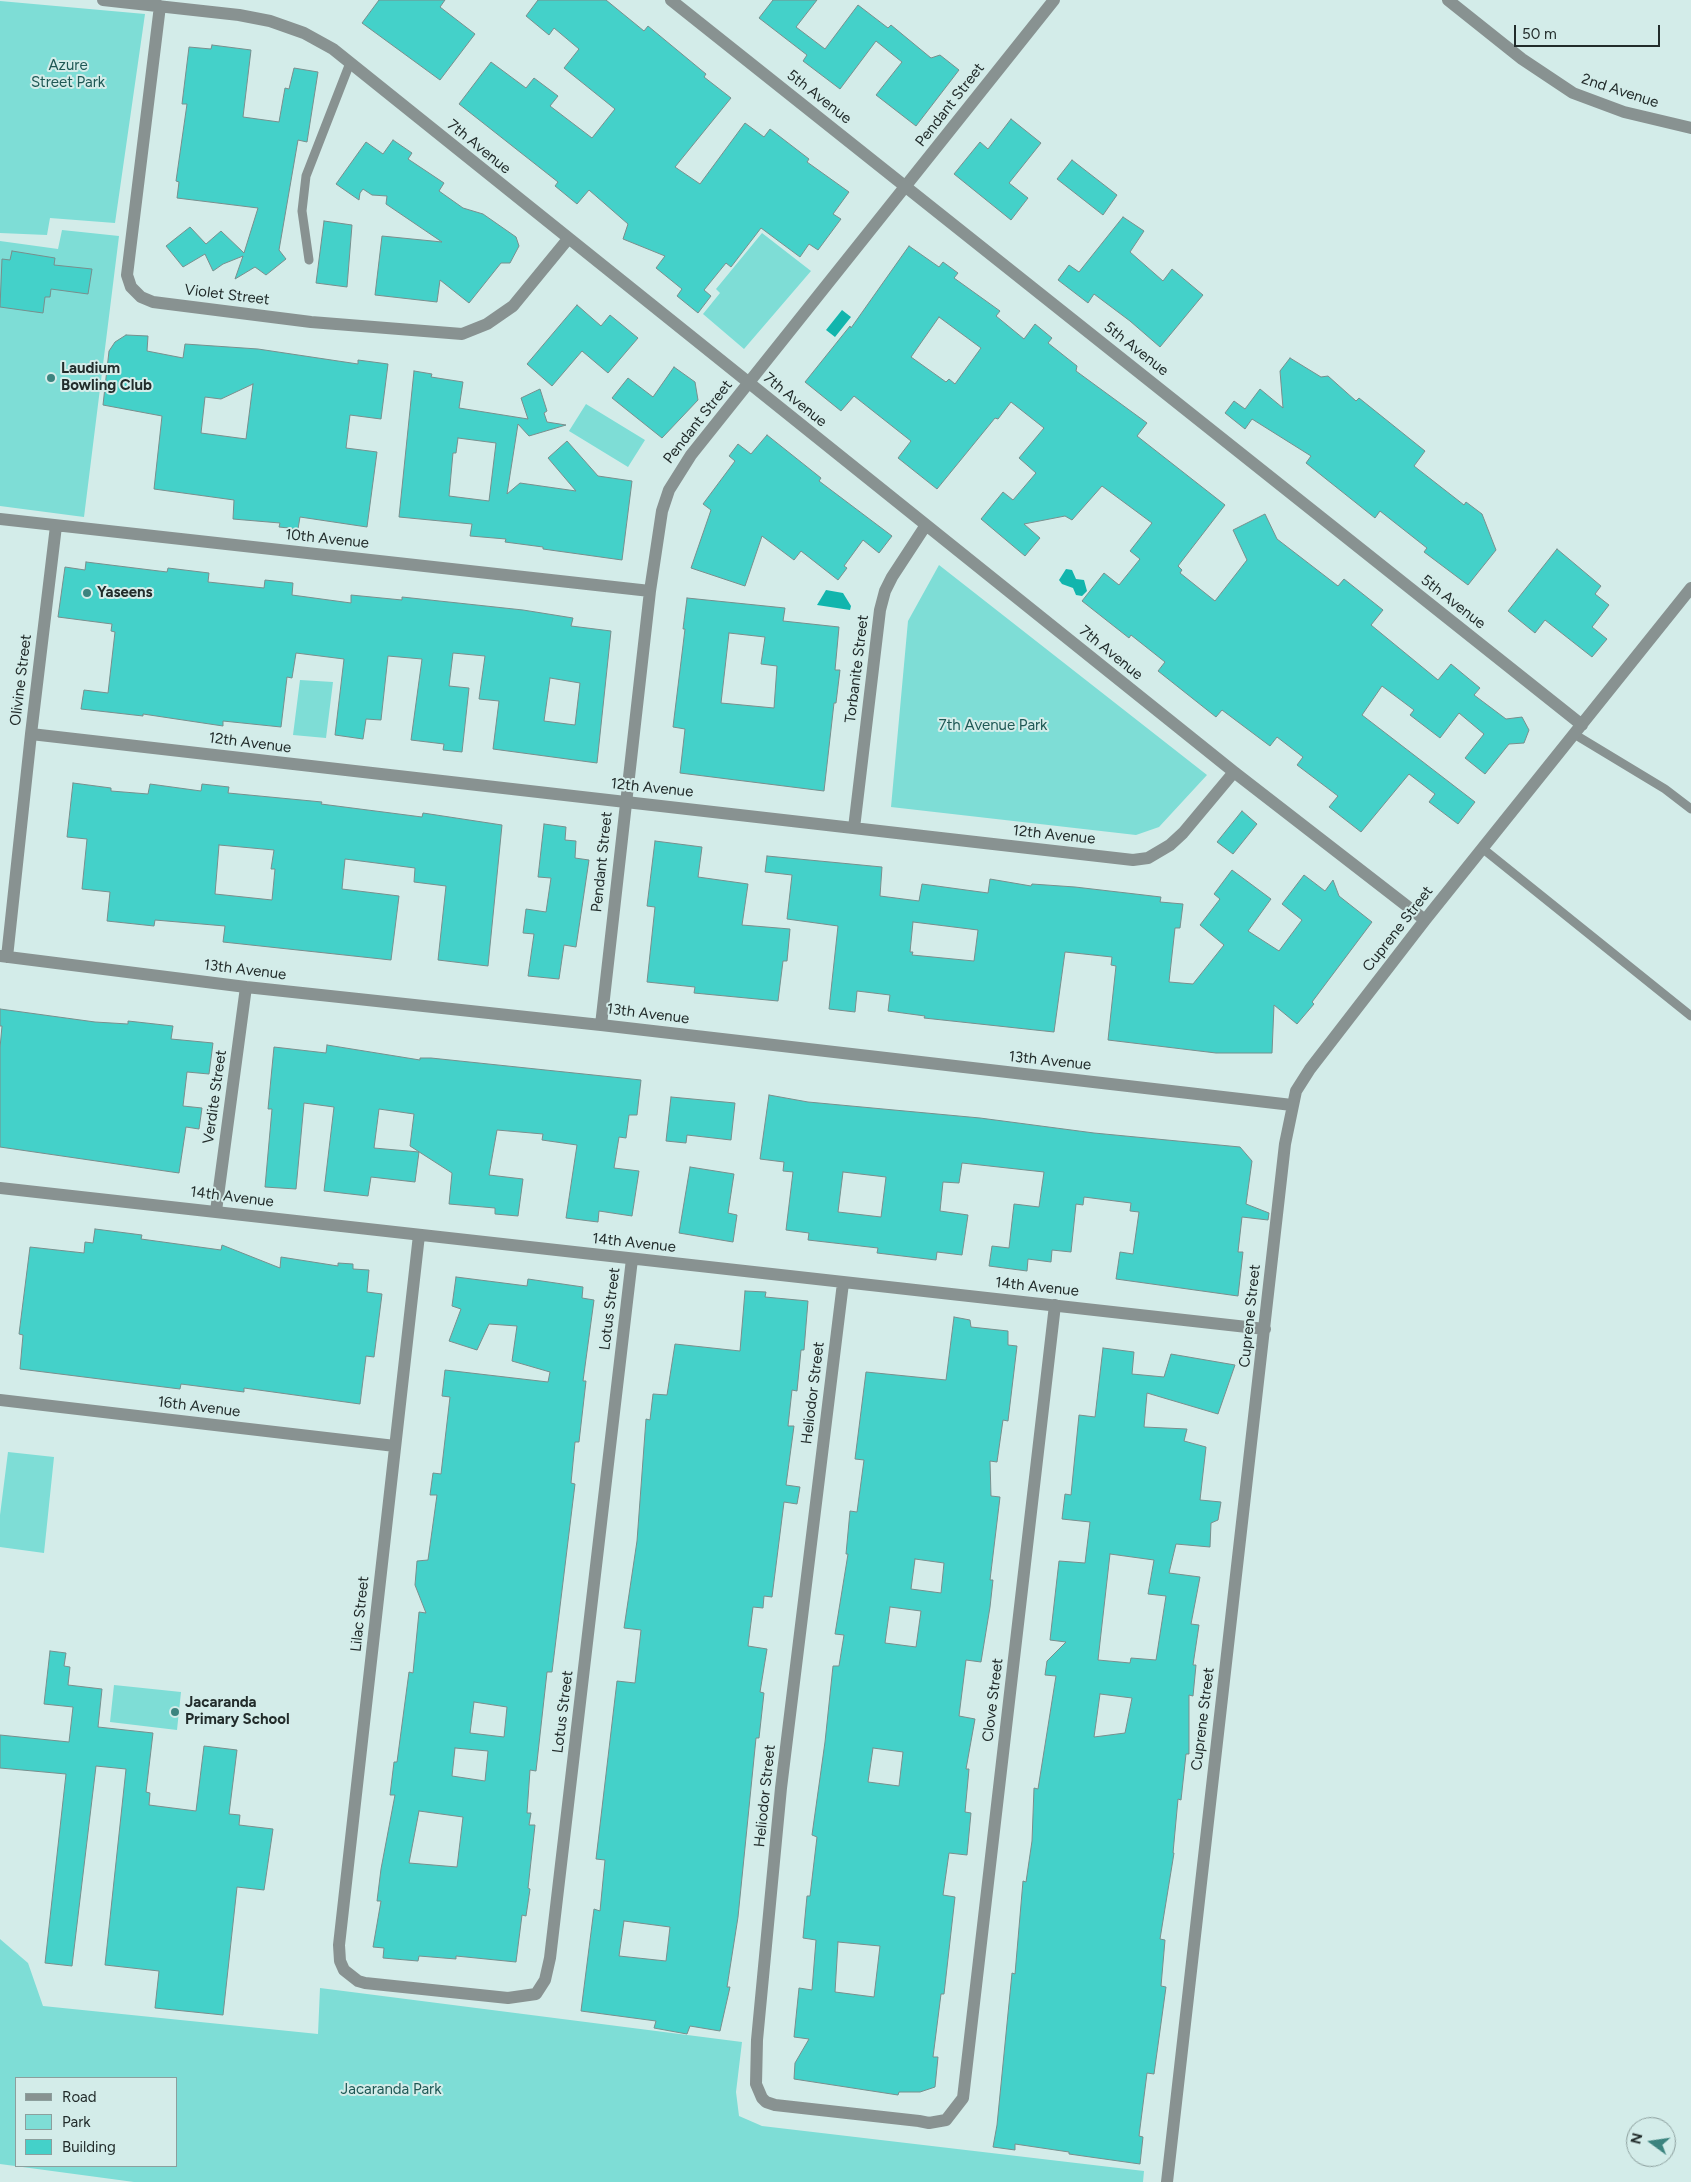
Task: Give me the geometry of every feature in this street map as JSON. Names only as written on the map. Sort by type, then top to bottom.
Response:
[{"type":"street","name":"7th Avenue","points":[[103,0],[239,15],[281,24],[304,33],[333,49],[1234,772],[1425,920]]},
{"type":"street","name":"5th Avenue","points":[[670,0],[906,187],[1578,729]]},
{"type":"street","name":"Pendant Street","points":[[601,1025],[650,591],[662,511],[669,490],[691,455],[1054,0]]},
{"type":"street","name":"2nd Avenue","points":[[1448,0],[1522,60],[1573,93],[1624,112],[1691,128]]},
{"type":"street","name":"Violet Street","points":[[160,6],[127,275],[131,287],[141,297],[153,302],[311,322],[462,334],[487,324],[513,306],[568,239]]},
{"type":"street","name":"10th Avenue","points":[[0,519],[650,591]]},
{"type":"street","name":"Olivine Street","points":[[4,956],[56,526]]},
{"type":"street","name":"Torbanite Street","points":[[854,828],[880,610],[885,591],[892,577],[926,526]]},
{"type":"street","name":"Cuprene Street","points":[[1168,2182],[1285,1144],[1292,1105],[1302,1079],[1482,848],[1691,588]]},
{"type":"street","name":"12th Avenue","points":[[31,734],[1140,859],[1162,851],[1183,833],[1234,772]]},
{"type":"street","name":"13th Avenue","points":[[4,956],[246,988],[601,1025],[1292,1105]]},
{"type":"street","name":"Verdite Street","points":[[216,1211],[246,988]]},
{"type":"street","name":"14th Avenue","points":[[0,1188],[1265,1329]]},
{"type":"street","name":"Lilac Street","points":[[365,1983],[358,1981],[344,1970],[340,1961],[339,1945],[419,1235]]},
{"type":"street","name":"Lotus Street","points":[[365,1983],[508,1998],[536,1994],[547,1975],[632,1259]]},
{"type":"street","name":"Heliodor Street","points":[[843,1283],[779,1806],[757,2040],[756,2084],[762,2098],[766,2102],[775,2105],[929,2122],[946,2120],[963,2098]]},
{"type":"street","name":"Clove Street","points":[[963,2098],[1055,1305]]},
{"type":"street","name":"16th Avenue","points":[[0,1400],[395,1446]]},
{"type":"lane","points":[[309,260],[302,211],[302,192],[306,176],[350,63]]},
{"type":"lane","points":[[1578,729],[1691,809]]},
{"type":"lane","points":[[1482,848],[1691,1016]]},
{"type":"green space","name":"Azure Street Park","points":[[0,1],[145,14],[115,223],[50,218],[47,235],[0,233]]},
{"type":"green space","name":"Laudium Bowling Club","points":[[62,230],[119,236],[84,517],[0,506],[0,241],[58,249]]},
{"type":"green space","points":[[762,233],[811,271],[744,349],[703,314],[720,293],[716,289]]},
{"type":"green space","points":[[586,404],[645,440],[628,467],[569,431]]},
{"type":"green space","name":"7th Avenue Park","points":[[939,565],[1207,775],[1159,827],[1136,835],[891,807],[908,621]]},
{"type":"green space","points":[[300,680],[333,682],[326,738],[293,735]]},
{"type":"green space","points":[[8,1452],[54,1457],[44,1553],[0,1547],[0,1515]]},
{"type":"green space","points":[[114,1685],[181,1692],[177,1730],[110,1722]]},
{"type":"green space","name":"Jacaranda Park","points":[[0,1939],[28,1963],[43,2006],[318,2034],[320,1988],[742,2042],[736,2092],[739,2116],[762,2126],[1144,2171],[1143,2182],[134,2182],[22,2167],[178,2167],[178,2077],[15,2077],[15,2166],[0,2164]]},
{"type":"shaded area","points":[[842,310],[851,317],[835,337],[826,330]]},
{"type":"shaded area","points":[[1066,569],[1072,570],[1076,579],[1084,580],[1087,591],[1082,596],[1076,595],[1073,588],[1062,584],[1059,580]]},
{"type":"shaded area","points":[[826,590],[843,593],[851,606],[850,610],[817,605]]},
{"type":"building","points":[[379,0],[445,0],[440,7],[475,34],[440,80],[362,23]]},
{"type":"building","points":[[538,0],[606,0],[644,31],[648,26],[706,74],[704,77],[731,98],[675,167],[700,184],[745,123],[764,137],[770,129],[809,159],[807,162],[849,192],[833,214],[841,219],[818,250],[809,244],[800,257],[761,228],[731,267],[726,263],[704,290],[711,296],[698,313],[677,296],[682,289],[656,268],[665,256],[623,239],[628,224],[589,190],[577,204],[555,186],[558,182],[459,104],[491,62],[526,88],[534,78],[558,96],[550,106],[592,138],[615,109],[564,68],[579,49],[554,28],[549,35],[526,16]]},
{"type":"building","points":[[773,0],[817,0],[796,27],[825,49],[858,5],[888,28],[891,25],[931,58],[940,55],[959,70],[916,126],[876,95],[902,62],[876,41],[840,89],[803,61],[807,55],[759,18]]},
{"type":"building","points":[[212,45],[251,50],[243,117],[279,122],[285,88],[289,89],[294,68],[318,72],[307,142],[298,140],[279,250],[286,259],[266,275],[255,267],[235,279],[243,256],[223,264],[213,271],[205,254],[183,267],[166,246],[190,227],[206,244],[221,231],[244,253],[258,208],[177,198],[179,182],[176,181],[187,104],[182,104],[189,47],[211,49]]},
{"type":"building","points":[[1011,119],[1041,143],[1009,183],[1028,198],[1011,220],[954,174],[980,142],[988,149]]},
{"type":"building","points":[[393,140],[412,153],[408,159],[444,183],[439,191],[463,208],[483,214],[516,237],[519,246],[510,263],[501,263],[469,303],[440,280],[437,302],[375,295],[382,236],[442,242],[386,204],[387,196],[372,195],[363,189],[359,200],[336,184],[366,142],[383,154]]},
{"type":"building","points":[[1072,160],[1117,195],[1103,215],[1057,179]]},
{"type":"building","points":[[1123,217],[1144,231],[1130,252],[1163,281],[1172,269],[1203,295],[1160,347],[1094,294],[1088,303],[1058,280],[1069,265],[1079,272]]},
{"type":"building","points":[[324,221],[352,225],[347,287],[316,283]]},
{"type":"building","points":[[909,246],[939,267],[943,262],[958,273],[954,278],[1000,311],[996,316],[1024,339],[1035,324],[1052,338],[1048,343],[1077,366],[1076,371],[1147,423],[1137,436],[1225,505],[1178,566],[1182,570],[1180,573],[1215,601],[1247,560],[1233,530],[1265,514],[1277,539],[1338,586],[1344,579],[1383,610],[1371,625],[1438,680],[1451,664],[1480,688],[1474,695],[1506,719],[1522,717],[1529,730],[1524,743],[1509,744],[1485,774],[1465,758],[1484,734],[1459,713],[1440,738],[1410,715],[1414,710],[1382,686],[1362,715],[1475,802],[1458,824],[1429,802],[1435,794],[1409,774],[1361,832],[1329,807],[1338,796],[1297,765],[1303,757],[1277,737],[1270,746],[1222,710],[1216,717],[1158,671],[1165,662],[1131,635],[1129,638],[1082,601],[1104,573],[1119,585],[1140,559],[1130,551],[1152,523],[1102,486],[1072,520],[1065,516],[1024,524],[1040,538],[1025,556],[981,519],[1003,492],[1013,500],[1036,473],[1019,458],[1044,428],[1011,402],[998,419],[995,418],[937,489],[898,458],[911,441],[854,396],[841,411],[805,382],[850,326],[851,328]],"holes":[[[939,317],[981,348],[955,384],[949,379],[946,382],[911,357]]]},
{"type":"building","points":[[12,251],[55,258],[54,265],[92,269],[88,294],[51,289],[50,297],[45,297],[43,313],[0,307],[2,259],[10,260]]},
{"type":"building","points":[[577,305],[601,326],[610,315],[638,338],[608,373],[582,351],[552,386],[527,364]]},
{"type":"building","points":[[126,335],[148,336],[147,351],[183,358],[185,344],[258,349],[358,364],[358,360],[388,364],[381,419],[350,415],[346,448],[377,452],[367,527],[300,517],[298,529],[279,527],[280,523],[233,519],[234,500],[154,489],[162,416],[103,405],[109,351],[115,342]],"holes":[[[253,384],[246,439],[201,433],[205,397],[221,399]]]},
{"type":"building","points":[[1290,358],[1321,377],[1328,376],[1356,401],[1359,398],[1425,451],[1414,466],[1464,505],[1466,502],[1482,514],[1496,550],[1468,585],[1424,552],[1427,548],[1380,511],[1375,518],[1306,463],[1311,456],[1252,419],[1245,429],[1225,413],[1234,401],[1245,409],[1260,389],[1283,408],[1280,371]]},
{"type":"building","points":[[674,367],[695,382],[698,400],[662,438],[612,398],[628,378],[653,397]]},
{"type":"building","points":[[414,371],[432,374],[431,377],[463,382],[459,408],[528,419],[521,398],[540,389],[547,411],[544,413],[547,422],[566,425],[529,436],[518,424],[507,494],[520,483],[576,491],[548,458],[567,441],[598,476],[632,481],[622,560],[543,549],[543,547],[505,542],[506,539],[470,536],[472,524],[399,517]],"holes":[[[458,438],[496,443],[489,501],[449,496],[453,453],[456,453]]]},
{"type":"building","points":[[767,435],[821,478],[819,481],[892,536],[879,553],[863,540],[844,566],[847,568],[838,580],[801,551],[794,560],[762,536],[745,586],[691,568],[711,510],[703,504],[735,461],[729,456],[738,444],[751,454]]},
{"type":"building","points":[[1557,549],[1601,586],[1595,594],[1609,605],[1592,627],[1607,639],[1592,657],[1545,620],[1535,633],[1508,611]]},
{"type":"building","points":[[86,562],[167,572],[168,568],[209,573],[208,582],[264,588],[265,580],[293,583],[292,595],[351,603],[351,595],[402,600],[402,597],[523,610],[573,618],[571,626],[611,631],[597,763],[493,749],[499,701],[479,699],[485,656],[453,653],[449,686],[469,688],[462,752],[443,750],[444,744],[411,740],[422,659],[388,656],[381,720],[366,719],[363,739],[335,735],[344,659],[296,653],[292,678],[287,677],[281,727],[223,721],[223,726],[143,714],[143,716],[81,709],[84,690],[108,693],[115,632],[111,631],[112,624],[58,617],[65,567],[85,570]],"holes":[[[550,678],[580,683],[575,725],[544,721]]]},
{"type":"building","points":[[687,598],[785,608],[783,621],[839,627],[835,670],[840,670],[836,703],[834,703],[824,791],[680,773],[685,729],[673,727],[685,629],[683,629]],"holes":[[[729,633],[765,637],[761,664],[777,666],[774,708],[721,703]]]},
{"type":"building","points":[[73,783],[111,788],[111,791],[148,794],[150,784],[201,791],[202,784],[229,787],[228,793],[322,802],[321,804],[422,817],[423,813],[502,825],[488,966],[438,960],[446,886],[414,882],[415,868],[345,859],[342,889],[399,896],[391,960],[223,942],[225,926],[155,920],[154,926],[107,921],[110,892],[82,889],[87,839],[67,837]],"holes":[[[219,845],[274,850],[271,869],[275,869],[272,900],[215,894]]]},
{"type":"building","points":[[1242,811],[1257,824],[1233,854],[1217,842]]},
{"type":"building","points":[[544,824],[566,827],[565,840],[576,841],[575,858],[589,860],[576,947],[564,945],[559,979],[528,976],[534,934],[523,933],[526,909],[546,912],[551,878],[538,877]]},
{"type":"building","points":[[655,841],[702,847],[698,877],[748,884],[742,925],[790,929],[787,961],[783,961],[778,1001],[694,993],[695,987],[647,982],[655,907],[647,906]]},
{"type":"building","points":[[767,856],[882,867],[880,896],[919,901],[922,884],[988,893],[990,879],[1031,886],[1032,884],[1075,887],[1161,897],[1160,902],[1183,904],[1180,928],[1175,928],[1169,982],[1193,984],[1224,945],[1200,925],[1220,899],[1214,894],[1232,870],[1271,899],[1248,931],[1279,951],[1302,920],[1282,904],[1304,875],[1325,891],[1333,880],[1339,896],[1372,922],[1312,1002],[1314,1004],[1297,1024],[1274,1005],[1272,1053],[1216,1053],[1108,1040],[1116,966],[1111,965],[1112,957],[1065,952],[1054,1032],[924,1018],[925,1016],[888,1011],[890,995],[857,991],[855,1012],[829,1009],[838,926],[787,919],[792,875],[765,872]],"holes":[[[913,922],[978,930],[974,961],[912,955],[913,952],[910,952]]]},
{"type":"building","points":[[0,1009],[95,1022],[128,1024],[128,1021],[173,1026],[171,1039],[213,1043],[209,1074],[187,1072],[183,1106],[202,1108],[199,1129],[186,1127],[179,1173],[0,1147],[0,1048],[2,1026],[0,1026]]},
{"type":"building","points":[[327,1045],[420,1060],[420,1058],[431,1058],[641,1080],[637,1115],[629,1115],[626,1138],[619,1137],[614,1168],[639,1171],[632,1216],[599,1211],[598,1222],[566,1218],[577,1145],[542,1140],[543,1134],[497,1130],[489,1175],[523,1179],[518,1216],[495,1214],[495,1208],[449,1204],[452,1173],[410,1146],[414,1114],[379,1109],[374,1148],[419,1152],[415,1182],[371,1177],[368,1196],[324,1191],[334,1107],[304,1103],[296,1189],[265,1187],[272,1109],[268,1109],[274,1047],[326,1053]]},
{"type":"building","points":[[769,1095],[808,1102],[980,1118],[1094,1133],[1240,1147],[1252,1161],[1246,1204],[1269,1213],[1268,1220],[1242,1217],[1238,1252],[1243,1252],[1238,1296],[1116,1279],[1120,1252],[1133,1254],[1139,1212],[1130,1211],[1131,1203],[1084,1197],[1083,1205],[1076,1204],[1071,1252],[1052,1250],[1051,1262],[1028,1259],[1027,1271],[989,1266],[992,1246],[1009,1248],[1014,1204],[1039,1207],[1044,1172],[962,1163],[959,1183],[943,1182],[940,1211],[968,1215],[962,1255],[937,1252],[936,1260],[877,1253],[878,1248],[808,1240],[809,1233],[786,1230],[793,1172],[783,1171],[784,1162],[760,1159]],"holes":[[[843,1172],[886,1177],[881,1217],[838,1212]]]},
{"type":"building","points":[[671,1097],[735,1103],[731,1140],[687,1135],[686,1143],[666,1141]]},
{"type":"building","points":[[690,1167],[734,1174],[728,1213],[737,1215],[733,1242],[679,1233]]},
{"type":"building","points":[[95,1229],[142,1235],[141,1239],[221,1250],[222,1245],[280,1268],[281,1257],[338,1266],[338,1263],[353,1264],[353,1269],[369,1270],[367,1292],[382,1294],[374,1357],[366,1356],[360,1404],[244,1388],[244,1392],[181,1384],[180,1389],[20,1369],[23,1335],[19,1334],[30,1247],[84,1253],[85,1242],[93,1243]]},
{"type":"building","points":[[456,1277],[527,1286],[528,1279],[583,1287],[582,1298],[594,1300],[583,1381],[586,1381],[579,1442],[575,1442],[571,1483],[575,1484],[552,1672],[547,1672],[536,1771],[530,1770],[527,1813],[531,1813],[529,1825],[535,1825],[528,1888],[530,1889],[526,1916],[522,1915],[516,1962],[456,1956],[456,1959],[419,1956],[418,1961],[383,1958],[384,1948],[373,1947],[381,1901],[377,1901],[381,1869],[395,1795],[390,1795],[394,1762],[397,1762],[409,1672],[413,1673],[419,1612],[426,1613],[415,1585],[417,1561],[428,1560],[437,1495],[430,1495],[433,1473],[441,1474],[450,1397],[442,1396],[445,1370],[548,1382],[550,1372],[512,1361],[517,1326],[489,1324],[477,1350],[449,1341],[461,1309],[452,1306]],"holes":[[[474,1702],[507,1707],[504,1737],[470,1733]],[[455,1748],[488,1751],[485,1781],[452,1776]],[[419,1811],[463,1817],[457,1867],[409,1863]]]},
{"type":"building","points":[[745,1291],[766,1292],[765,1297],[808,1301],[804,1350],[801,1350],[797,1391],[792,1390],[788,1426],[794,1426],[786,1485],[800,1487],[797,1504],[784,1502],[772,1597],[764,1596],[763,1608],[753,1607],[748,1646],[767,1649],[760,1692],[764,1693],[759,1738],[756,1738],[738,1917],[727,1987],[730,1987],[720,2031],[690,2026],[687,2034],[654,2028],[656,2021],[581,2011],[594,1909],[600,1911],[605,1860],[596,1859],[617,1681],[635,1683],[641,1630],[624,1628],[637,1541],[646,1419],[650,1420],[653,1394],[667,1395],[675,1344],[740,1351]],"holes":[[[624,1921],[670,1927],[666,1961],[619,1956]]]},
{"type":"building","points":[[954,1317],[970,1320],[971,1327],[1008,1331],[1008,1345],[1017,1346],[1008,1421],[1003,1420],[997,1462],[990,1461],[991,1496],[1000,1497],[990,1580],[993,1580],[990,1607],[981,1662],[966,1660],[959,1716],[975,1719],[966,1769],[969,1769],[965,1812],[971,1813],[967,1855],[949,1853],[943,1895],[955,1897],[944,1994],[941,1994],[933,2057],[938,2057],[935,2087],[920,2092],[899,2092],[898,2095],[794,2079],[795,2063],[809,2039],[794,2037],[799,1988],[812,1990],[816,1940],[803,1938],[807,1896],[810,1896],[817,1837],[812,1835],[833,1666],[839,1666],[844,1635],[835,1634],[848,1554],[846,1554],[850,1511],[857,1512],[864,1460],[855,1459],[866,1372],[946,1380]],"holes":[[[915,1559],[944,1563],[941,1593],[911,1589]],[[890,1607],[921,1611],[916,1647],[885,1643]],[[873,1748],[903,1752],[899,1786],[868,1782]],[[838,1942],[880,1946],[874,1997],[835,1992]]]},
{"type":"building","points":[[1103,1348],[1134,1352],[1132,1374],[1164,1377],[1171,1354],[1235,1365],[1218,1414],[1147,1393],[1144,1427],[1187,1429],[1184,1441],[1206,1447],[1200,1500],[1221,1502],[1218,1520],[1211,1523],[1210,1547],[1176,1544],[1169,1573],[1200,1577],[1191,1624],[1199,1625],[1193,1665],[1196,1665],[1193,1696],[1189,1695],[1189,1754],[1186,1754],[1181,1800],[1178,1799],[1174,1853],[1160,1939],[1165,1940],[1161,1986],[1166,1987],[1154,2074],[1147,2073],[1139,2136],[1143,2137],[1140,2164],[1015,2144],[1015,2150],[993,2147],[997,2125],[1012,1973],[1015,1974],[1023,1881],[1026,1882],[1032,1841],[1034,1788],[1038,1789],[1056,1676],[1045,1675],[1047,1661],[1066,1642],[1050,1640],[1059,1561],[1085,1563],[1090,1522],[1062,1519],[1065,1494],[1071,1495],[1079,1415],[1095,1417]],"holes":[[[1110,1554],[1154,1560],[1148,1594],[1166,1596],[1156,1660],[1131,1658],[1130,1663],[1098,1660]],[[1100,1694],[1132,1698],[1125,1733],[1094,1737]]]},
{"type":"building","points":[[50,1651],[66,1653],[64,1666],[70,1667],[68,1685],[102,1689],[98,1727],[153,1733],[146,1792],[150,1793],[149,1805],[196,1811],[204,1746],[237,1750],[229,1814],[240,1815],[239,1825],[273,1829],[264,1890],[237,1887],[223,2015],[155,2008],[159,1971],[105,1965],[126,1769],[96,1766],[72,1966],[45,1963],[66,1774],[0,1768],[0,1735],[69,1742],[73,1707],[44,1704]]},
{"type":"place","name":"Laudium Bowling Club","points":[[51,378]]},
{"type":"place","name":"Yaseens","points":[[87,593]]},
{"type":"place","name":"Jacaranda Primary School","points":[[175,1712]]}]
